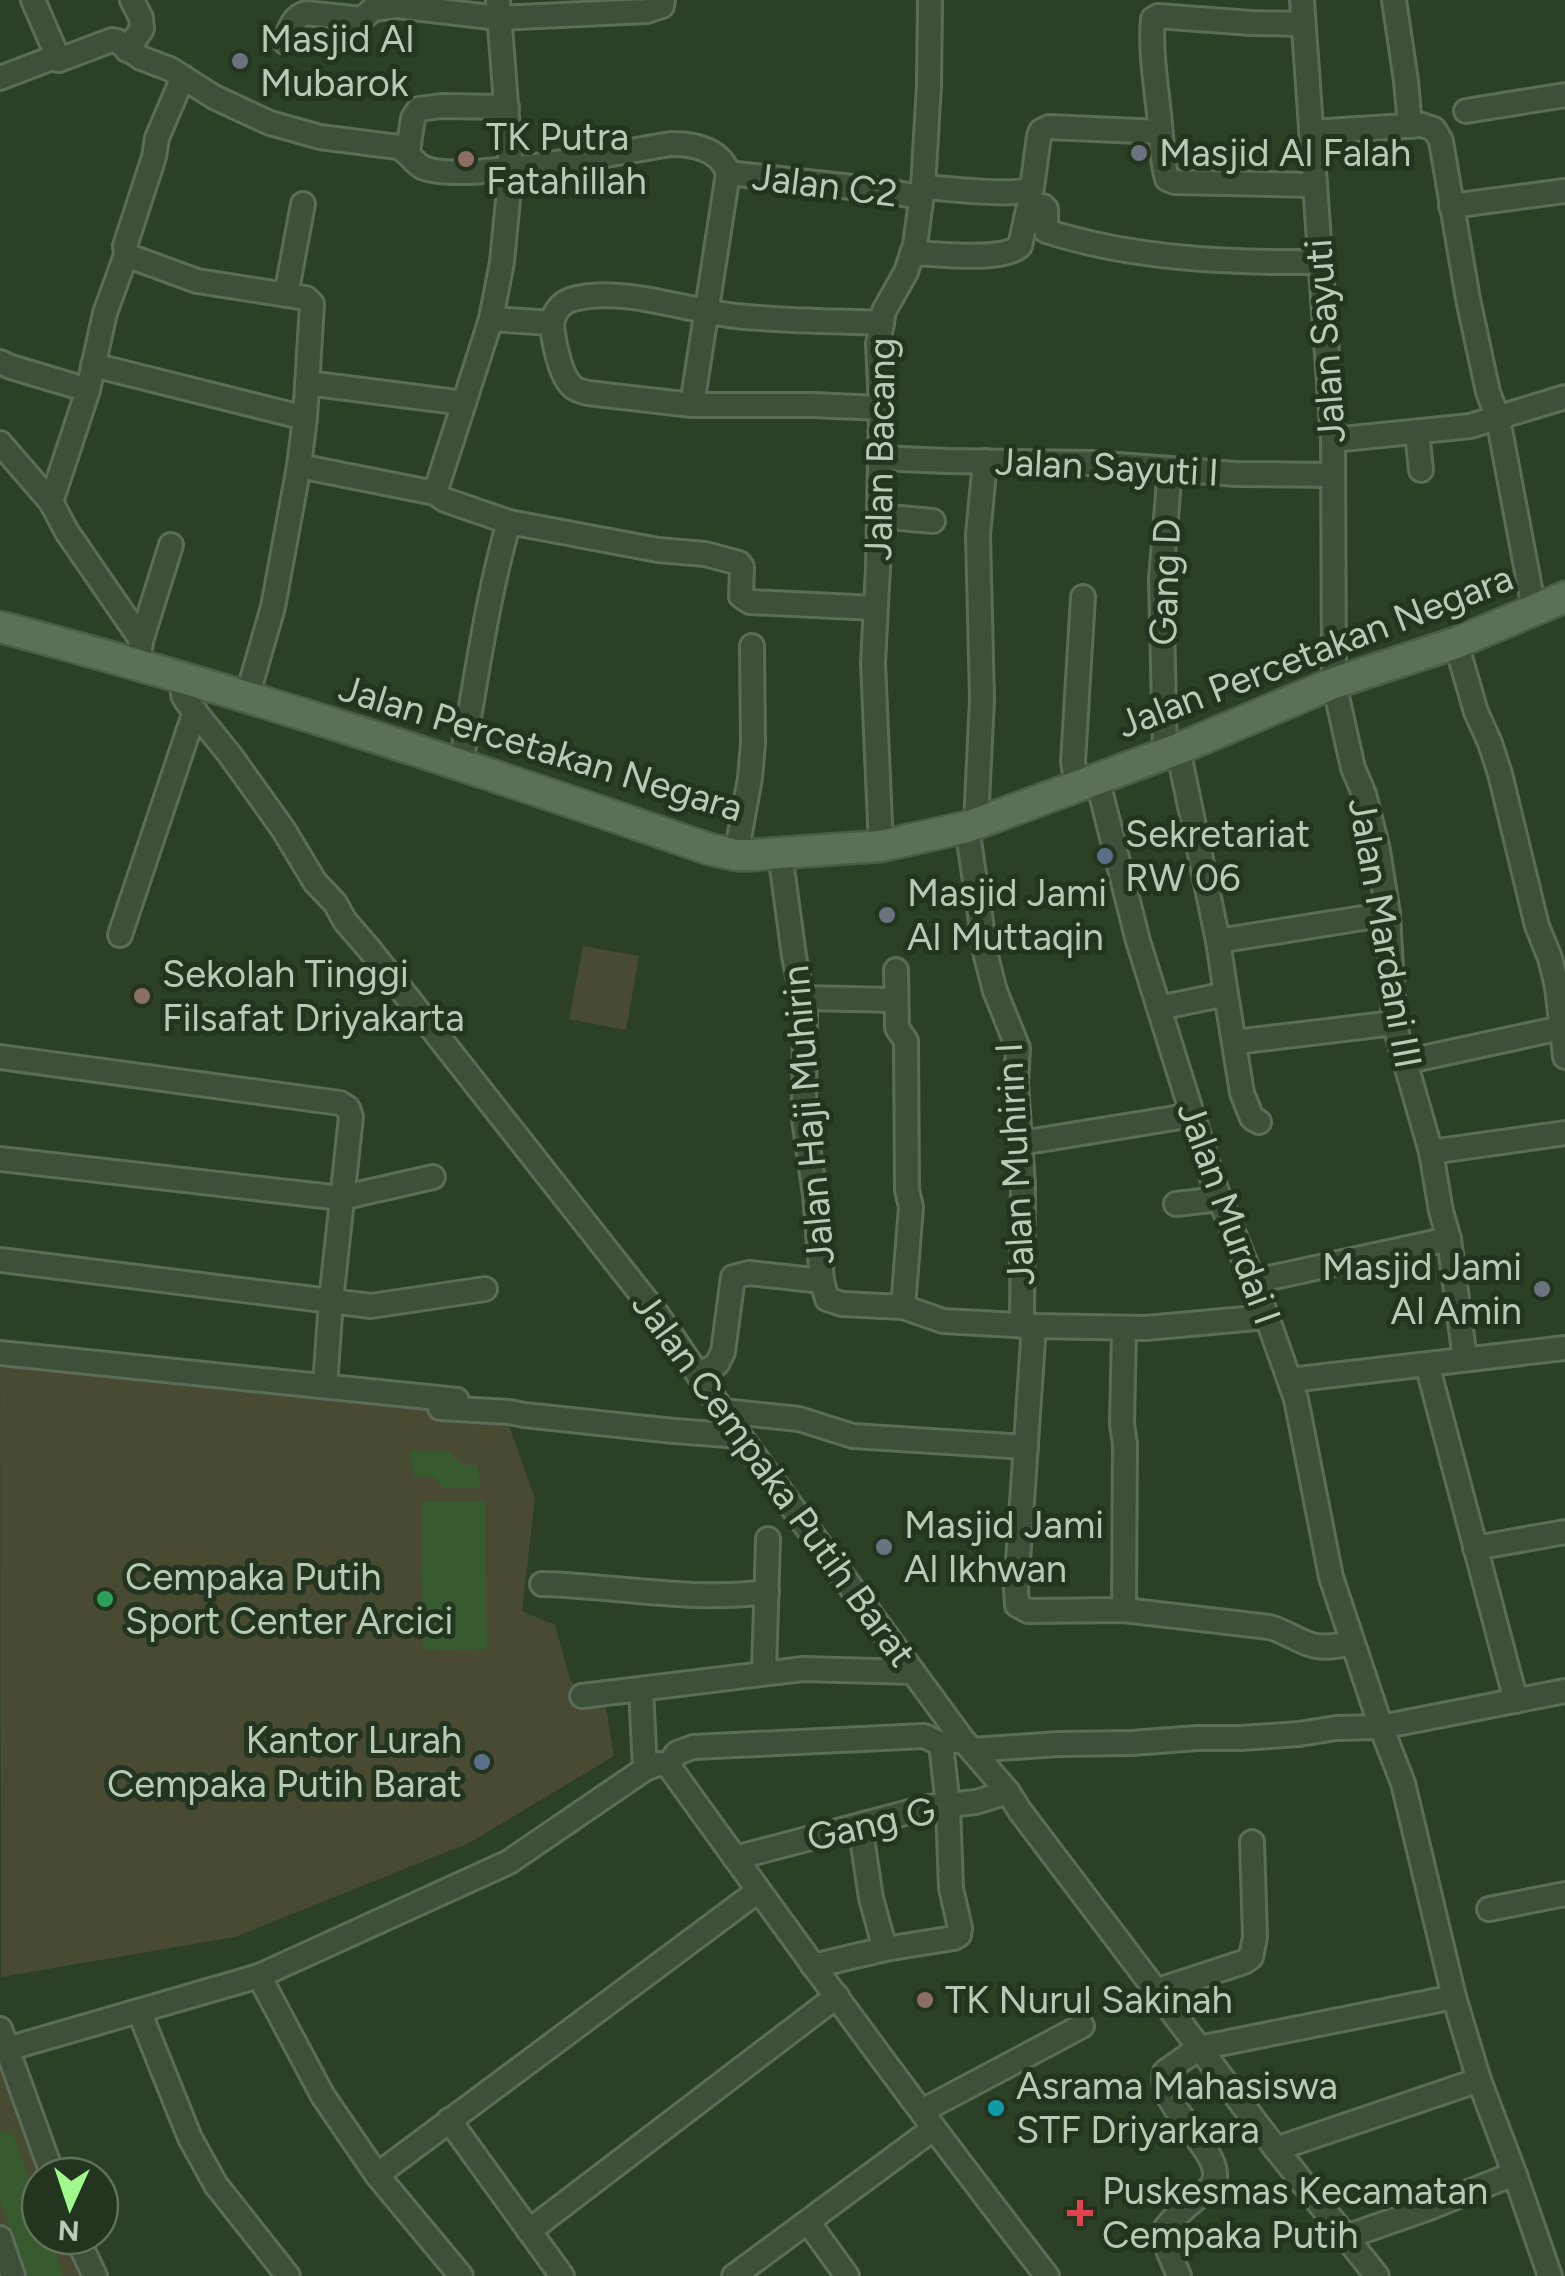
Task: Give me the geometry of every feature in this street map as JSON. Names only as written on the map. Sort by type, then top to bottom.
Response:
[{"type":"main road","name":"Jalan Percetakan Negara","points":[[0,627],[139,652],[182,678],[736,855],[881,846],[972,826],[1171,752],[1334,683],[1456,643],[1565,597]]},
{"type":"street","points":[[33,0],[60,60]]},
{"type":"street","points":[[128,50],[142,29],[132,0]]},
{"type":"street","points":[[286,42],[292,22],[302,14],[362,20],[372,9],[397,6],[599,6],[656,10],[663,0]]},
{"type":"street","name":"Jalan Bacang","points":[[881,846],[873,694],[882,408],[878,344],[884,311],[912,253],[922,192],[930,0]]},
{"type":"street","points":[[1394,0],[1410,126]]},
{"type":"street","points":[[436,493],[491,319],[502,262],[511,168],[498,9]]},
{"type":"street","points":[[1303,12],[1251,23],[1156,17],[1151,45],[1160,132],[1170,181],[1315,186]]},
{"type":"street","name":"Jalan Sayuti","points":[[1303,12],[1332,440],[1334,683]]},
{"type":"street","points":[[0,78],[55,58],[60,60],[107,40],[117,41],[270,124],[320,137],[398,147],[421,167],[456,173],[511,168],[671,144],[690,144],[717,155],[728,173],[692,405]]},
{"type":"street","points":[[51,502],[88,390],[157,138],[183,77]]},
{"type":"street","points":[[1466,112],[1565,95]]},
{"type":"street","points":[[408,152],[413,118],[420,109],[507,107]]},
{"type":"street","points":[[1311,132],[1422,125],[1438,134],[1534,610]]},
{"type":"street","points":[[912,253],[1016,251],[1030,197],[1039,136],[1044,128],[1160,132]]},
{"type":"street","name":"Jalan C2","points":[[728,173],[879,190],[1023,192],[1030,197]]},
{"type":"street","points":[[1451,206],[1565,191]]},
{"type":"street","points":[[1030,197],[1045,206],[1046,232],[1106,246],[1192,258],[1320,262]]},
{"type":"street","points":[[286,295],[303,204]]},
{"type":"street","points":[[126,254],[196,282],[306,298],[312,304],[299,466],[272,608],[245,698]]},
{"type":"street","points":[[882,323],[733,316],[627,297],[578,297],[560,306],[552,324],[562,368],[576,390],[692,405],[882,408]]},
{"type":"street","points":[[491,319],[552,324]]},
{"type":"street","points":[[0,362],[88,390]]},
{"type":"street","points":[[93,366],[304,418]]},
{"type":"street","points":[[307,383],[464,403]]},
{"type":"street","points":[[1332,440],[1470,426],[1565,397]]},
{"type":"street","points":[[1417,432],[1421,470]]},
{"type":"street","points":[[0,443],[51,502],[139,652]]},
{"type":"street","name":"Jalan Sayuti I","points":[[880,458],[1333,475]]},
{"type":"street","name":"Jalan Muhirin I","points":[[985,461],[978,535],[982,699],[972,826],[986,956],[1018,1048],[1016,1084],[1022,1143],[1028,1326],[1026,1447],[1016,1600],[1028,1611],[1124,1610]]},
{"type":"street","points":[[299,466],[436,493],[444,500],[510,522],[739,563],[741,596],[750,602],[875,608]]},
{"type":"street","name":"Gang D","points":[[1170,469],[1160,592],[1171,752],[1218,941],[1242,1093],[1246,1109],[1260,1122]]},
{"type":"street","points":[[879,516],[934,521]]},
{"type":"street","points":[[461,764],[498,560],[510,522]]},
{"type":"street","points":[[139,652],[172,545]]},
{"type":"street","name":"Jalan Murdai I","points":[[1083,597],[1073,762],[1086,782],[1220,1199],[1290,1380],[1330,1577],[1380,1727],[1403,1782],[1454,1997],[1478,2080],[1550,2276]]},
{"type":"street","points":[[1456,643],[1509,802],[1527,888],[1557,987],[1565,1057]]},
{"type":"street","points":[[736,855],[753,743],[752,646]]},
{"type":"street","name":"Jalan Cempaka Putih Barat","points":[[182,678],[183,695],[283,829],[315,882],[657,1314],[740,1436],[913,1672],[958,1745],[1008,1792],[1376,2276]]},
{"type":"street","name":"Jalan Mardani III","points":[[1334,683],[1353,768],[1378,850],[1388,914],[1394,1023],[1431,1152],[1440,1211],[1449,1239],[1465,1360]]},
{"type":"street","points":[[120,934],[194,711]]},
{"type":"street","name":"Jalan Haji Muhirin","points":[[780,853],[805,1010],[804,1119],[827,1299],[903,1307]]},
{"type":"street","points":[[1218,941],[1388,914]]},
{"type":"street","points":[[896,970],[897,1028],[906,1041],[907,1190],[911,1207],[903,1307],[944,1321],[1124,1329],[1267,1317]]},
{"type":"street","points":[[1159,1008],[1226,994]]},
{"type":"street","points":[[803,998],[896,1000]]},
{"type":"street","points":[[1234,1042],[1394,1023]]},
{"type":"street","points":[[1404,1062],[1562,1028]]},
{"type":"street","points":[[0,1057],[340,1103],[348,1108],[351,1117],[325,1386]]},
{"type":"street","points":[[1022,1143],[1193,1115]]},
{"type":"street","points":[[1431,1152],[1565,1133]]},
{"type":"street","points":[[0,1160],[341,1198],[433,1177]]},
{"type":"street","points":[[1176,1204],[1220,1199]]},
{"type":"street","points":[[1252,1282],[1449,1239]]},
{"type":"street","points":[[0,1260],[371,1306],[486,1290]]},
{"type":"street","points":[[698,1376],[716,1364],[722,1352],[733,1277],[748,1273],[822,1280]]},
{"type":"street","points":[[1124,1329],[1124,1610],[1269,1627],[1320,1647],[1352,1644]]},
{"type":"street","points":[[1290,1380],[1565,1348]]},
{"type":"street","points":[[0,1353],[457,1400]]},
{"type":"street","points":[[1427,1364],[1516,1701]]},
{"type":"street","points":[[380,1393],[384,1399],[411,1406],[740,1436]]},
{"type":"street","points":[[723,1411],[799,1419],[853,1436],[1026,1447]]},
{"type":"street","points":[[1475,1548],[1565,1532]]},
{"type":"street","points":[[764,1672],[768,1539]]},
{"type":"street","points":[[542,1584],[696,1596],[767,1592]]},
{"type":"street","points":[[582,1696],[803,1669],[913,1672]]},
{"type":"street","points":[[641,1690],[656,1767],[735,1858],[1047,2276]]},
{"type":"street","points":[[47,2156],[4,2039],[139,2011],[259,1976],[508,1862],[677,1753],[693,1747],[924,1736],[958,1745],[1132,1744],[1242,1738],[1380,1727],[1565,1691]]},
{"type":"street","points":[[812,1966],[959,1935],[951,1888],[948,1806],[958,1745]]},
{"type":"street","name":"Gang G","points":[[735,1858],[928,1807],[976,1802],[1008,1792]]},
{"type":"street","points":[[860,1825],[871,1898],[884,1949]]},
{"type":"street","points":[[1158,1990],[1252,1957],[1252,1842]]},
{"type":"street","points":[[377,2176],[758,1891]]},
{"type":"street","points":[[1489,1909],[1565,1894]]},
{"type":"street","points":[[259,1976],[322,2096],[377,2176],[461,2276]]},
{"type":"street","points":[[530,2231],[837,1996]]},
{"type":"street","points":[[1178,2276],[1165,2230],[1211,2187],[1215,2171],[1166,2087],[1165,2072],[1199,2048],[1454,1997]]},
{"type":"street","points":[[139,2011],[190,2138],[216,2186],[288,2276]]},
{"type":"street","points":[[734,2276],[808,2222],[927,2120],[1082,2026]]},
{"type":"street","points":[[1276,2149],[1478,2080]]},
{"type":"street","points":[[449,2120],[562,2276]]},
{"type":"street","points":[[1346,2237],[1515,2175]]},
{"type":"street","points":[[808,2222],[847,2276]]},
{"type":"street","points":[[0,2238],[14,2276]]},
{"type":"shaded area","points":[[583,946],[639,956],[626,1030],[569,1019]]},
{"type":"shaded area","points":[[0,1357],[378,1396],[508,1423],[535,1498],[522,1611],[555,1625],[571,1682],[605,1702],[614,1756],[469,1843],[235,1937],[1,1977]]},
{"type":"shaded area","points":[[409,1451],[450,1452],[462,1465],[478,1465],[480,1488],[443,1488],[434,1477],[415,1477]]},
{"type":"shaded area","points":[[485,1501],[487,1649],[423,1650],[421,1502]]},
{"type":"shaded area","points":[[0,2029],[46,2156],[20,2156],[20,2256],[86,2256],[95,2276],[19,2276],[0,2222]]},
{"type":"waterway","points":[[0,2148],[45,2276]]},
{"type":"place","name":"Masjid Al Mubarok","points":[[240,61]]},
{"type":"place","name":"Masjid Al Falah","points":[[1139,153]]},
{"type":"place","name":"TK Putra Fatahillah","points":[[466,159]]},
{"type":"place","name":"Sekretariat RW 06","points":[[1105,856]]},
{"type":"place","name":"Masjid Jami Al Muttaqin","points":[[887,915]]},
{"type":"place","name":"Sekolah Tinggi Filsafat Driyakarta","points":[[142,996]]},
{"type":"place","name":"Masjid Jami Al Amin","points":[[1542,1289]]},
{"type":"place","name":"Masjid Jami Al Ikhwan","points":[[884,1547]]},
{"type":"place","name":"Cempaka Putih Sport Center Arcici","points":[[105,1599]]},
{"type":"place","name":"Kantor Lurah Cempaka Putih Barat","points":[[482,1762]]},
{"type":"place","name":"TK Nurul Sakinah","points":[[925,2000]]},
{"type":"place","name":"Asrama Mahasiswa STF Driyarkara","points":[[996,2108]]},
{"type":"place","name":"Puskesmas Kecamatan Cempaka Putih","points":[[1080,2213]]}]
